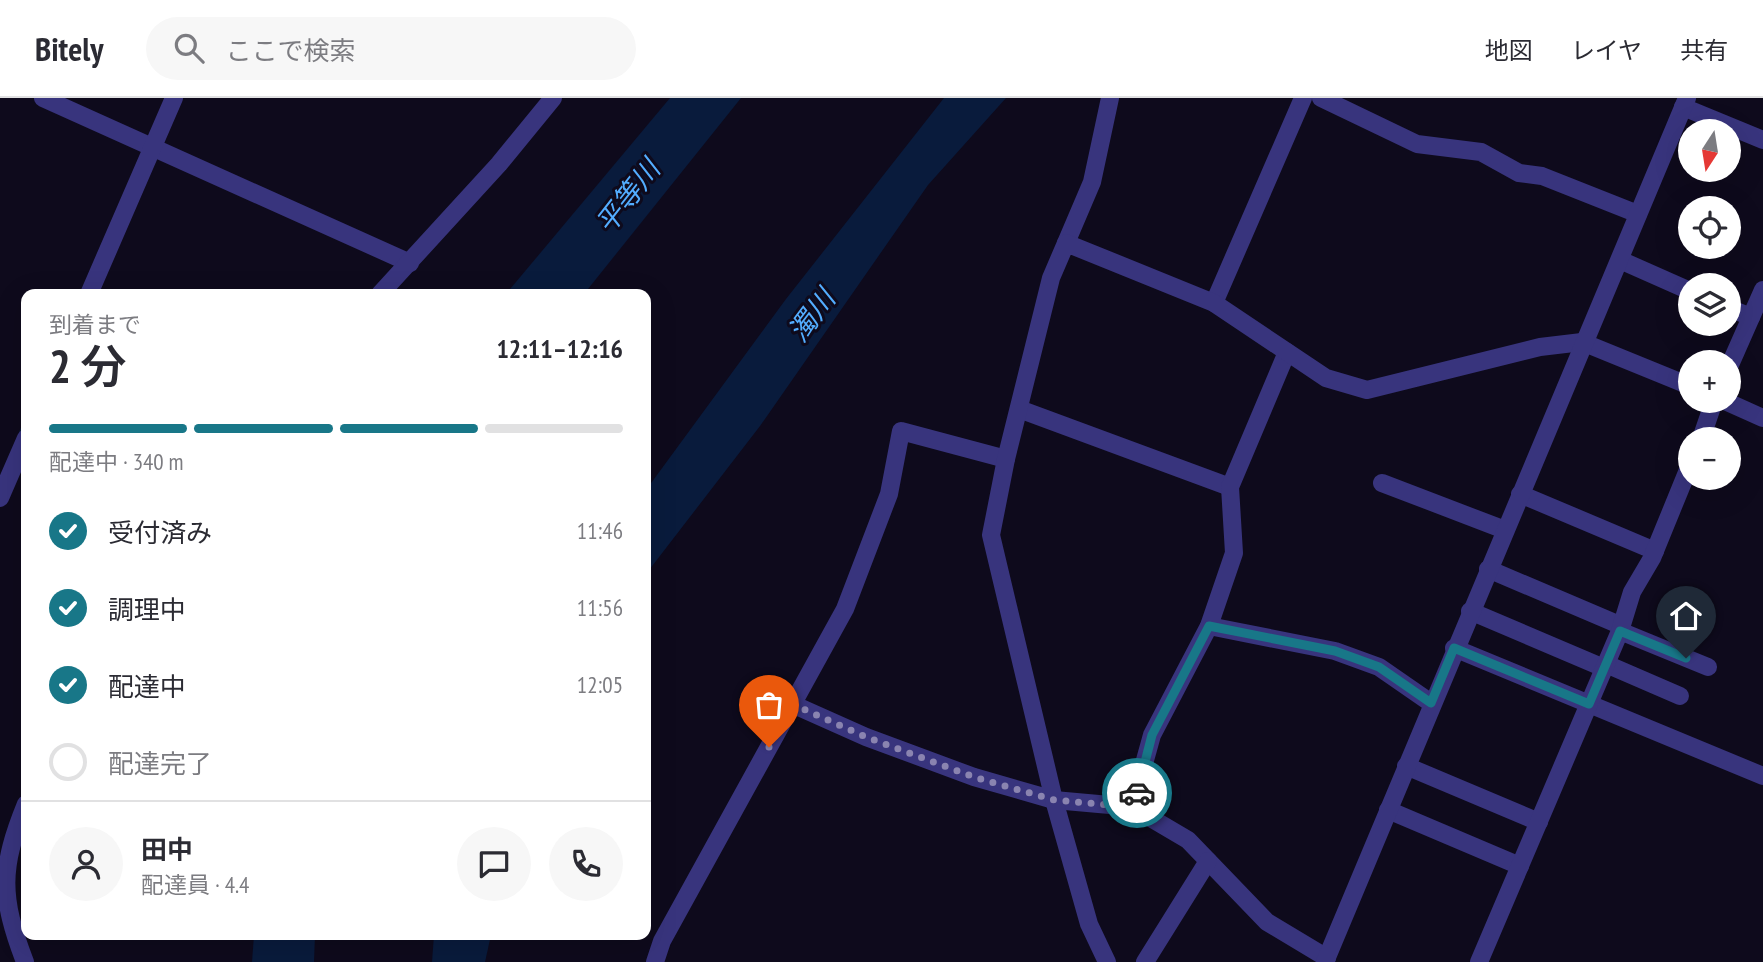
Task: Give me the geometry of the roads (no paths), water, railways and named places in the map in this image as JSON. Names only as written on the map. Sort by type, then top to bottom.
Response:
[{"type":"street","points":[[43,98],[410,263]]},
{"type":"street","points":[[91,289],[174,98]]},
{"type":"street","points":[[385,289],[553,98]]},
{"type":"street","points":[[1107,962],[1089,923],[1054,800],[991,535],[1006,459],[1051,278],[1092,182],[1110,98]]},
{"type":"street","points":[[1214,303],[1303,98]]},
{"type":"street","points":[[1321,98],[1417,144],[1481,152],[1519,173],[1542,176],[1638,214]]},
{"type":"street","points":[[792,704],[866,737],[974,777],[1054,800],[1132,807],[1188,840],[1267,922],[1326,960],[1582,342],[1620,260],[1685,102],[1763,140]]},
{"type":"street","points":[[1066,243],[1214,303],[1326,378],[1367,390],[1540,347],[1582,342],[1678,381]]},
{"type":"street","points":[[1620,260],[1678,286]]},
{"type":"street","points":[[1736,350],[1763,290]]},
{"type":"street","points":[[1741,313],[1751,317]]},
{"type":"street","points":[[1132,807],[1152,735],[1209,626],[1234,553],[1230,487],[1287,352]]},
{"type":"street","points":[[1741,408],[1763,418]]},
{"type":"street","points":[[1019,409],[1230,487]]},
{"type":"street","points":[[655,962],[662,940],[845,609],[889,494],[901,431],[1006,459]]},
{"type":"street","points":[[0,498],[21,450]]},
{"type":"street","points":[[1382,483],[1504,530]]},
{"type":"street","points":[[1479,962],[1621,628],[1632,592],[1655,551],[1680,490]]},
{"type":"street","points":[[1520,494],[1655,551]]},
{"type":"street","points":[[1488,569],[1708,667]]},
{"type":"street","points":[[1470,611],[1680,696]]},
{"type":"street","points":[[1209,626],[1335,651],[1379,667],[1431,703]]},
{"type":"street","points":[[1454,648],[1763,776]]},
{"type":"street","points":[[1406,766],[1539,822]]},
{"type":"street","points":[[1388,810],[1520,866]]},
{"type":"street","points":[[21,815],[1,867],[6,901],[25,962]]},
{"type":"street","points":[[1145,962],[1208,861]]},
{"type":"water","name":"平等川","points":[[670,98],[741,98],[588,289],[510,289]]},
{"type":"water","name":"濁川","points":[[944,98],[1006,98],[928,185],[760,426],[651,568],[651,483],[786,299]]},
{"type":"water","points":[[254,940],[315,940],[314,962],[252,962]]},
{"type":"water","points":[[434,940],[490,940],[485,962],[432,962]]}]
